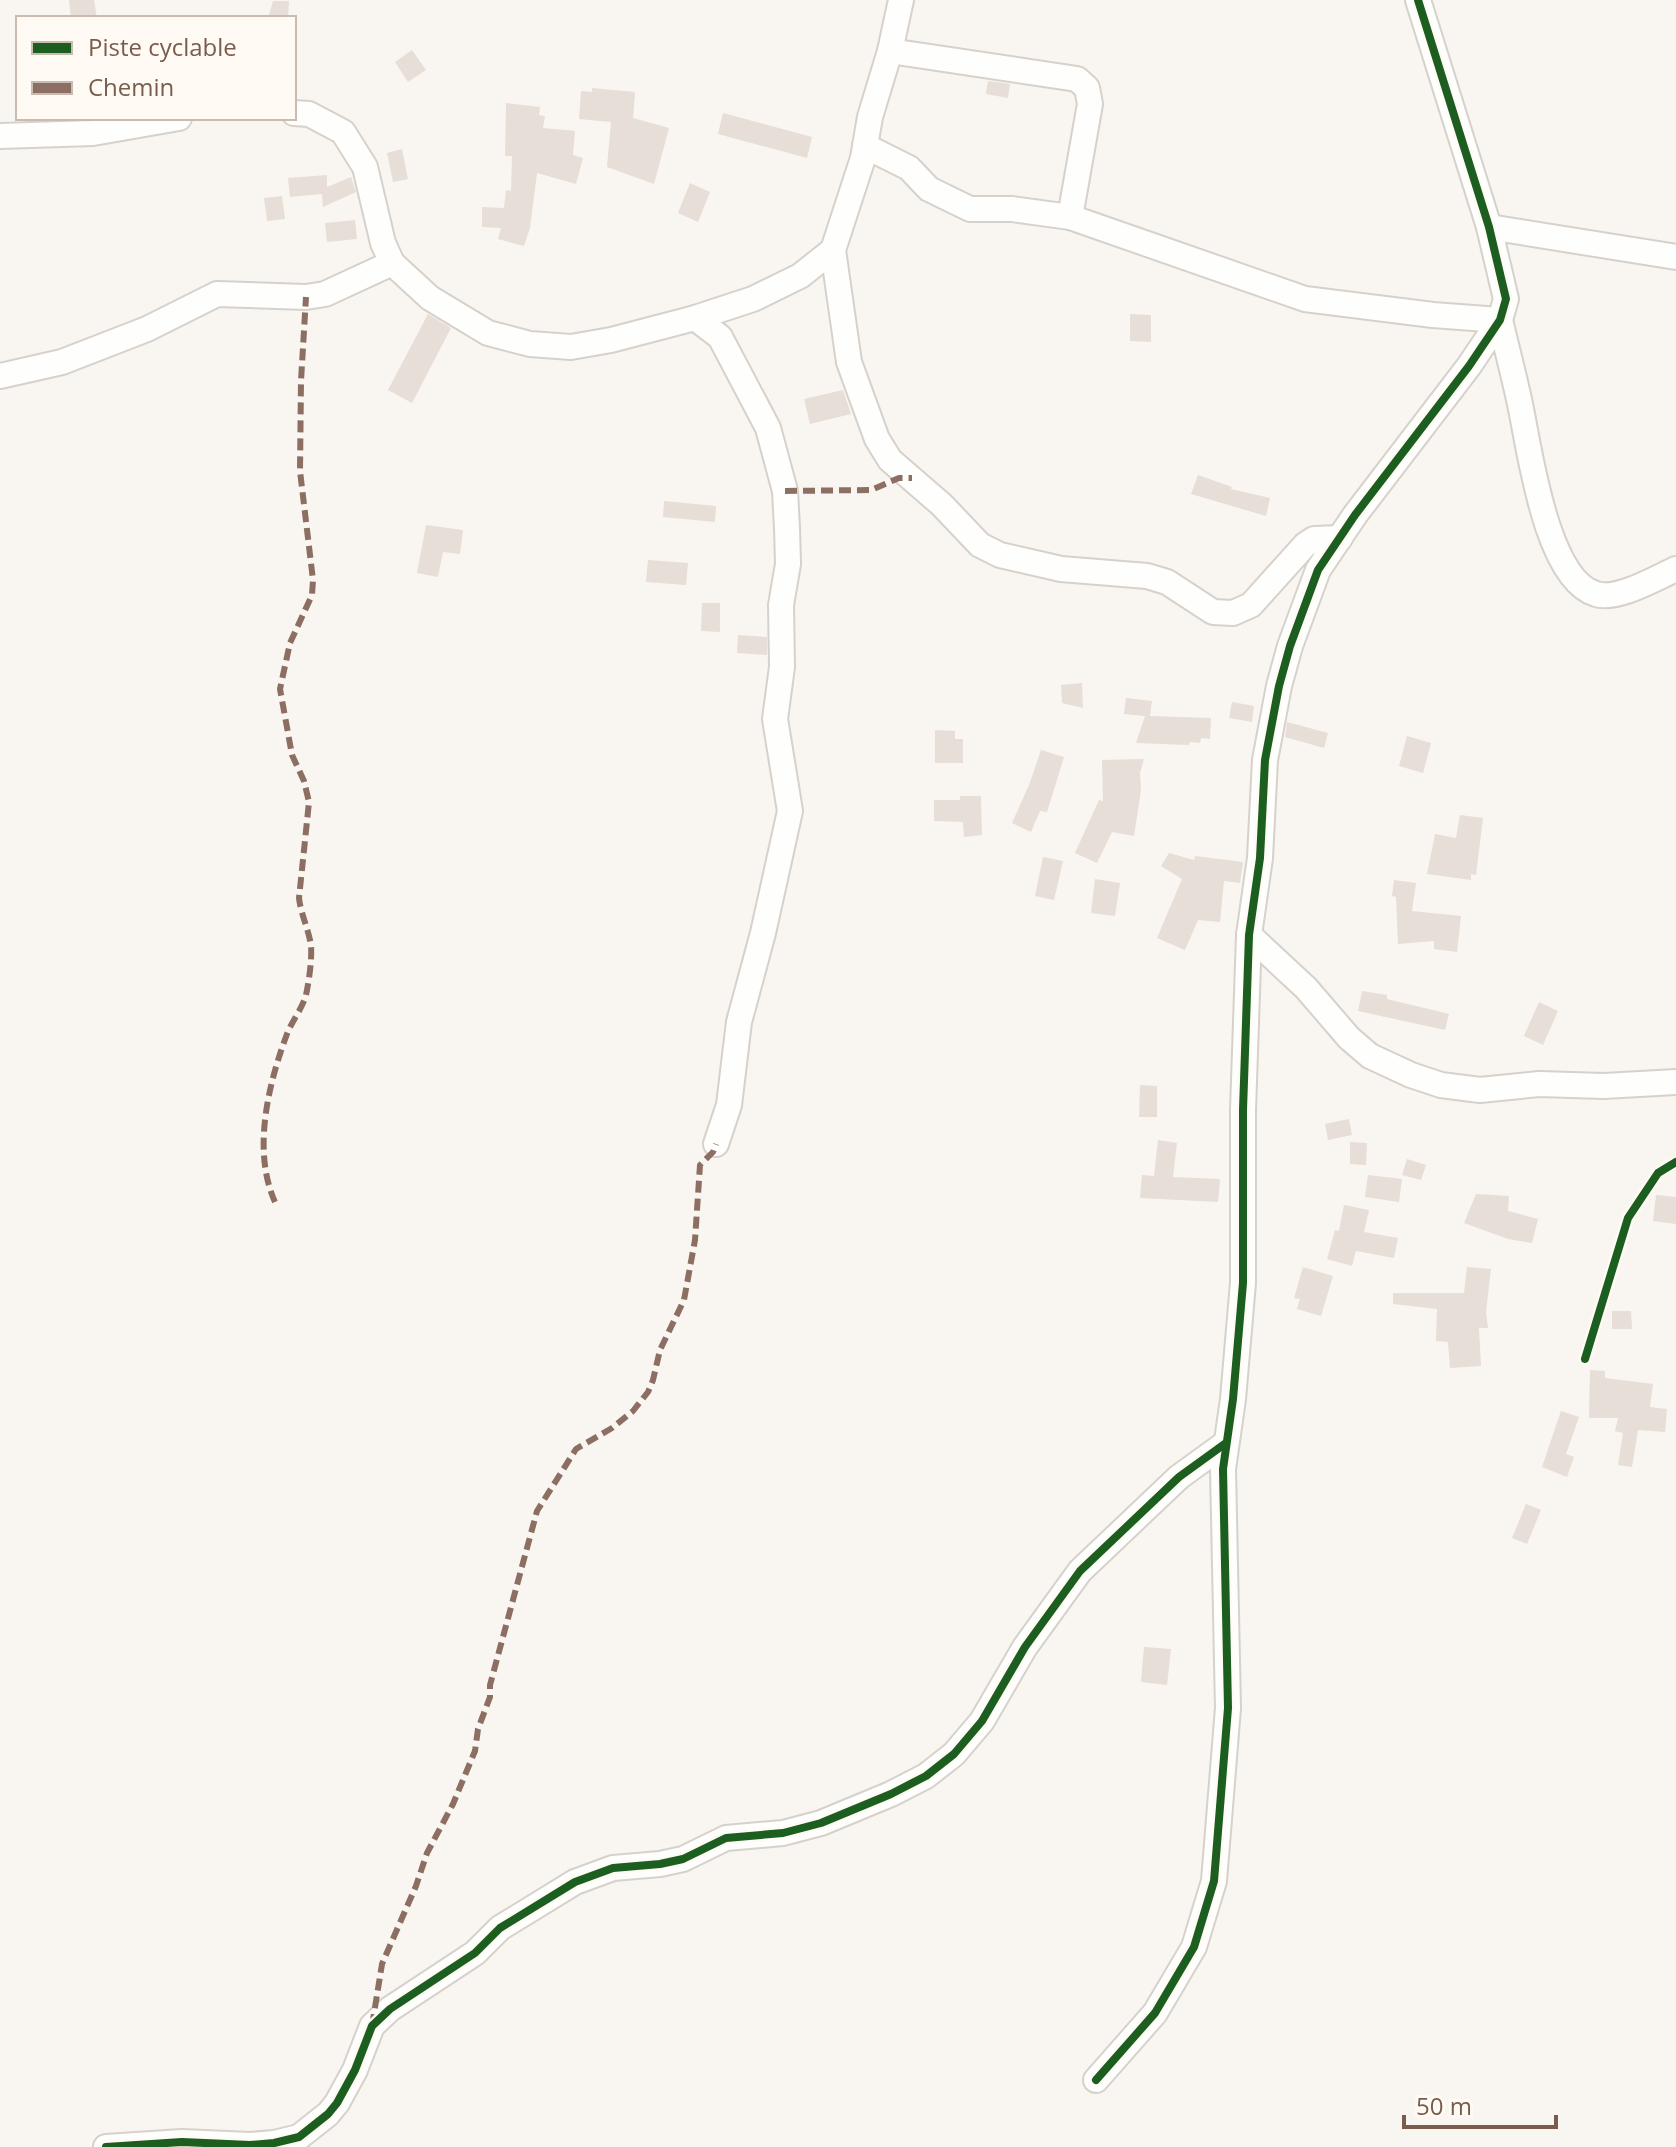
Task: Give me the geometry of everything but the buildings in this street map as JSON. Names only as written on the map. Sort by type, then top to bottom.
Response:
[{"type":"street","points":[[901,0],[865,146],[833,250],[849,362],[877,439],[890,460],[942,505],[980,545],[1000,555],[1048,567],[1147,576],[1167,582],[1213,612],[1233,613],[1251,605],[1305,545],[1314,539],[1340,538]]},
{"type":"street","points":[[1096,2080],[1163,2000],[1194,1947],[1214,1881],[1228,1708],[1223,1469],[1233,1399],[1243,1283],[1249,935],[1260,858],[1265,760],[1279,686],[1318,570],[1500,320],[1506,299],[1489,227],[1418,0]]},
{"type":"street","points":[[890,51],[1077,79],[1087,88],[1090,104],[1070,217]]},
{"type":"street","points":[[296,113],[309,114],[343,132],[365,167],[383,243],[392,263],[430,298],[463,319],[488,333],[530,344],[571,347],[695,318],[753,299],[800,276],[833,250]]},
{"type":"street","points":[[0,136],[93,133],[168,120]]},
{"type":"street","points":[[865,146],[909,168],[929,189],[970,209],[1012,209],[1070,217],[1305,299],[1500,320]]},
{"type":"street","points":[[1489,227],[1676,257]]},
{"type":"street","points":[[0,376],[62,362],[147,329],[217,294],[306,297],[325,294],[392,263]]},
{"type":"street","points":[[695,318],[720,337],[768,428],[785,491],[788,564],[781,605],[782,667],[775,719],[790,811],[763,933],[739,1022],[729,1105],[716,1144]]},
{"type":"street","points":[[1500,320],[1537,494],[1562,560],[1580,588],[1599,596],[1627,591],[1676,569]]},
{"type":"street","points":[[1249,935],[1306,988],[1349,1038],[1370,1056],[1411,1075],[1441,1085],[1480,1090],[1539,1084],[1604,1086],[1676,1082]]},
{"type":"street","points":[[106,2147],[182,2142],[250,2145],[299,2137],[337,2103],[355,2070],[372,2026],[390,2009],[475,1953],[500,1928],[575,1882],[613,1868],[683,1859],[726,1838],[783,1833],[821,1823],[926,1776],[954,1754],[982,1721],[1025,1647],[1080,1571],[1173,1483],[1226,1443]]},
{"type":"marked path","points":[[275,1202],[264,1161],[265,1118],[280,1054],[306,995],[311,958],[310,940],[299,898],[309,802],[304,781],[292,755],[280,689],[290,643],[312,595],[313,580],[300,471],[306,297]]},
{"type":"marked path","points":[[785,491],[871,490],[899,478],[912,478]]},
{"type":"marked path","points":[[372,2026],[382,1964],[427,1853],[453,1804],[475,1751],[478,1729],[490,1697],[490,1685],[537,1511],[576,1449],[612,1428],[633,1411],[648,1392],[660,1350],[684,1300],[695,1240],[700,1165],[713,1152],[716,1144]]},
{"type":"cycle path","points":[[1096,2080],[1155,2013],[1194,1947],[1214,1881],[1228,1708],[1223,1469],[1233,1399],[1243,1283],[1243,1110],[1249,935],[1260,858],[1265,760],[1279,686],[1318,570],[1355,515],[1469,366],[1500,320],[1506,299],[1489,227],[1418,0]]},
{"type":"cycle path","points":[[1585,1359],[1628,1218],[1658,1173],[1676,1162]]},
{"type":"cycle path","points":[[106,2147],[182,2142],[250,2145],[299,2137],[337,2103],[355,2070],[372,2026],[390,2009],[475,1953],[500,1928],[575,1882],[613,1868],[683,1859],[726,1838],[783,1833],[821,1823],[926,1776],[954,1754],[982,1721],[1025,1647],[1080,1571],[1179,1477],[1226,1443]]}]
